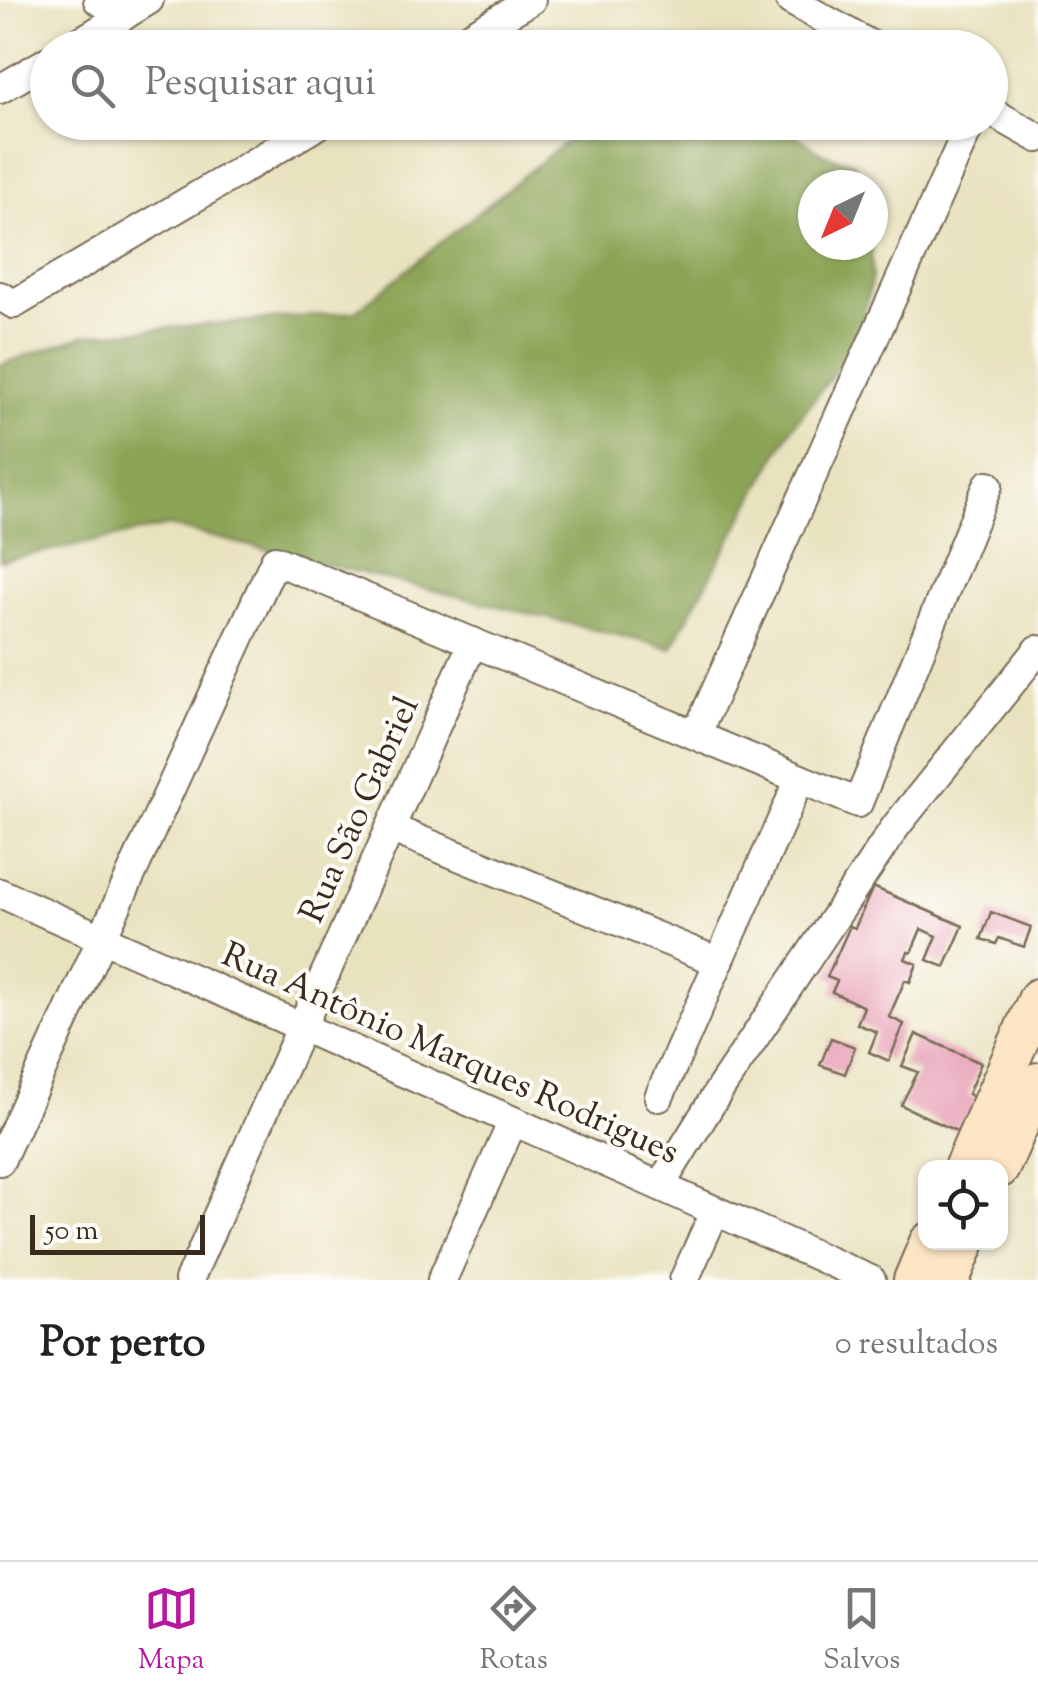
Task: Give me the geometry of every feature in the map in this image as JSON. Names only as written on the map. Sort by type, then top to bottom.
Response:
[{"type":"street","points":[[98,0],[137,7]]},
{"type":"street","points":[[480,30],[531,0]]},
{"type":"street","points":[[790,0],[844,30]]},
{"type":"street","points":[[99,30],[137,7]]},
{"type":"street","points":[[0,90],[30,72]]},
{"type":"street","points":[[1008,121],[1038,138]]},
{"type":"street","points":[[0,296],[14,304],[292,140]]},
{"type":"street","points":[[696,736],[963,140]]},
{"type":"street","points":[[0,1161],[276,560],[858,803],[988,484]]},
{"type":"street","name":"Rua São Gabriel","points":[[189,1280],[473,642]]},
{"type":"street","points":[[660,1186],[720,1089],[896,826],[1038,650]]},
{"type":"street","points":[[659,1097],[800,779]]},
{"type":"street","points":[[390,828],[719,962]]},
{"type":"street","name":"Rua Antônio Marques Rodrigues","points":[[0,894],[871,1280]]},
{"type":"street","points":[[967,1160],[1038,998]]},
{"type":"street","points":[[1004,1160],[1038,1082]]},
{"type":"street","points":[[442,1280],[512,1121]]},
{"type":"street","points":[[684,1280],[715,1211]]},
{"type":"street","points":[[913,1280],[926,1250]]},
{"type":"street","points":[[950,1280],[963,1250]]},
{"type":"green space","points":[[568,140],[803,140],[823,154],[853,163],[857,170],[798,170],[798,260],[871,260],[872,277],[858,342],[791,429],[671,648],[168,526],[0,561],[0,365],[86,335],[355,312]]},
{"type":"building","points":[[873,887],[963,926],[945,967],[927,960],[937,936],[921,929],[911,953],[908,952],[905,959],[917,964],[910,982],[905,980],[889,1017],[904,1024],[889,1061],[869,1052],[877,1032],[857,1024],[864,1007],[832,992],[837,981],[827,977]]},
{"type":"building","points":[[991,912],[1031,927],[1024,947],[999,938],[996,944],[981,939]]},
{"type":"building","points":[[916,1034],[981,1063],[968,1094],[977,1099],[960,1133],[901,1105],[918,1072],[902,1066]]},
{"type":"building","points":[[831,1038],[855,1047],[845,1074],[820,1065]]}]
